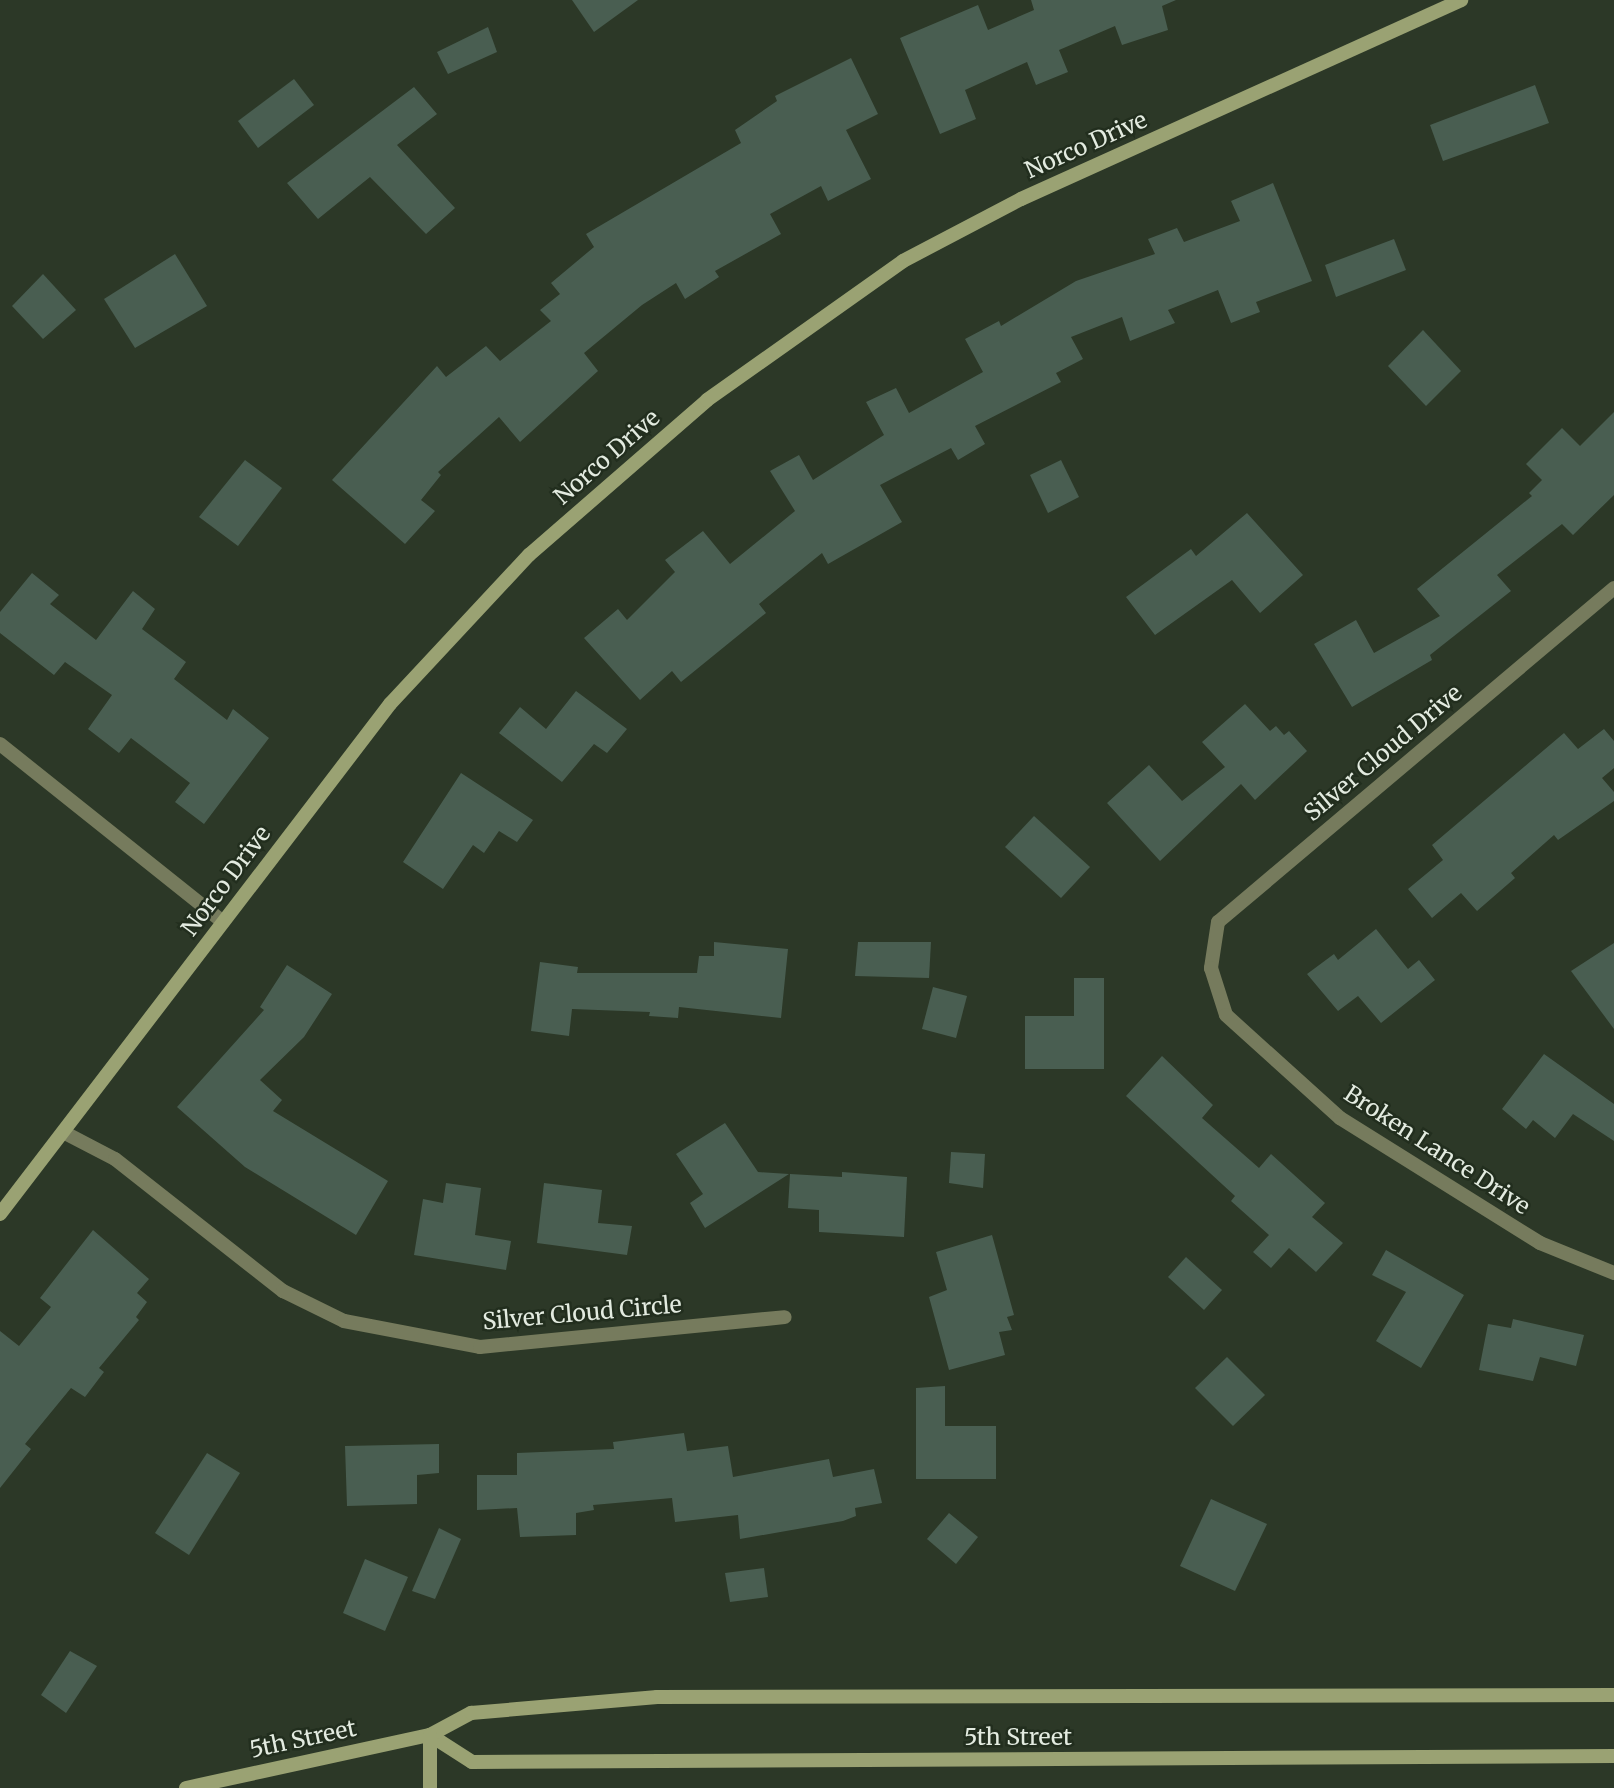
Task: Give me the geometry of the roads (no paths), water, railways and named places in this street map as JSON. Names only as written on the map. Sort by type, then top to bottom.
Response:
[{"type":"street","name":"Norco Drive","points":[[0,1214],[65,1133],[390,704],[529,555],[707,400],[903,261],[1021,199],[1461,0]]},
{"type":"street","name":"Silver Cloud Drive","points":[[1211,968],[1218,922],[1614,589]]},
{"type":"street","points":[[0,744],[223,922]]},
{"type":"street","name":"Broken Lance Drive","points":[[1211,968],[1226,1015],[1340,1118],[1540,1242],[1614,1273]]},
{"type":"street","name":"Silver Cloud Circle","points":[[65,1133],[115,1160],[283,1291],[344,1321],[480,1347],[785,1317]]},
{"type":"street","name":"5th Street","points":[[186,1788],[430,1735],[471,1713],[657,1697],[1614,1695]]},
{"type":"street","points":[[430,1735],[430,1788]]},
{"type":"street","name":"5th Street","points":[[430,1735],[472,1762],[1614,1756]]}]
